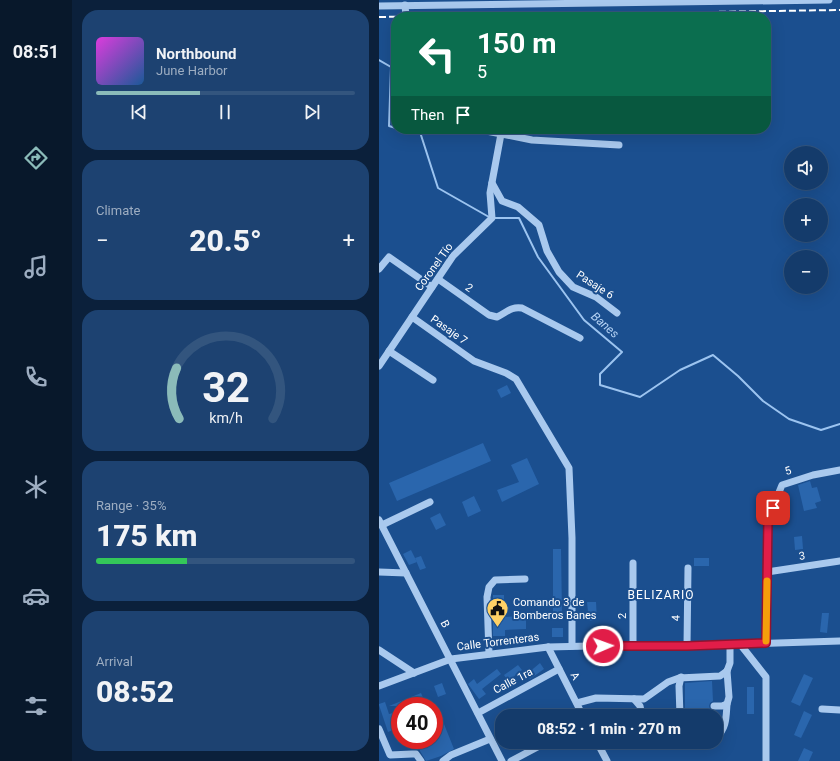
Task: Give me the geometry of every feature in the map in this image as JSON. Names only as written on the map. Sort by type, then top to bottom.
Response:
[{"type":"street","points":[[379,6],[829,0]]},
{"type":"street","points":[[405,5],[406,12]]},
{"type":"street","points":[[501,134],[532,140],[619,146]]},
{"type":"street","name":"Coronel Tío","points":[[379,366],[453,256],[492,218],[490,193],[501,134]]},
{"type":"street","name":"Pasaje 6","points":[[492,183],[502,201],[518,207],[539,225],[547,251],[559,272],[568,282],[573,287],[597,297],[617,313]]},
{"type":"street","points":[[379,269],[389,257],[432,287]]},
{"type":"street","name":"2","points":[[438,279],[489,315],[497,317],[510,309],[516,307],[522,308],[580,338]]},
{"type":"street","name":"Pasaje 7","points":[[412,317],[474,361],[516,379],[569,468],[572,538],[572,646]]},
{"type":"street","points":[[389,351],[433,380]]},
{"type":"street","name":"5","points":[[766,643],[768,519],[782,485],[813,475],[840,470]]},
{"type":"street","points":[[380,522],[431,502]]},
{"type":"street","name":"B","points":[[380,522],[502,761]]},
{"type":"street","name":"3","points":[[767,572],[840,561]]},
{"type":"street","name":"2","points":[[633,563],[633,645]]},
{"type":"street","name":"4","points":[[687,646],[688,568]]},
{"type":"street","points":[[379,572],[407,573]]},
{"type":"street","points":[[489,654],[487,597],[489,587],[495,580],[525,579]]},
{"type":"street","name":"Calle Torrenteras","points":[[379,686],[451,659],[548,647],[633,645],[687,646],[840,641]]},
{"type":"street","points":[[723,729],[727,719],[727,704],[729,697],[727,671],[730,644]]},
{"type":"street","points":[[740,644],[766,677],[766,761]]},
{"type":"street","name":"A","points":[[548,647],[580,709]]},
{"type":"street","points":[[379,650],[414,673]]},
{"type":"street","name":"Calle 1ra","points":[[478,713],[559,669]]},
{"type":"street","points":[[577,703],[596,698],[644,699],[667,682],[681,677],[720,676],[727,671]]},
{"type":"street","points":[[680,709],[679,686],[681,677]]},
{"type":"street","points":[[633,699],[640,706],[640,709]]},
{"type":"street","points":[[714,706],[722,706],[727,704]]},
{"type":"street","points":[[822,709],[840,710]]},
{"type":"street","points":[[379,729],[390,755],[416,754],[421,761]]},
{"type":"street","points":[[443,761],[451,755],[491,738]]},
{"type":"street","points":[[511,761],[534,749]]},
{"type":"street","points":[[601,749],[607,761]]},
{"type":"building","points":[[507,385],[511,393],[501,398],[497,390]]},
{"type":"building","points":[[483,443],[491,461],[397,501],[389,483]]},
{"type":"building","points":[[527,458],[539,484],[502,502],[497,490],[519,482],[511,465]]},
{"type":"building","points":[[810,481],[812,488],[817,487],[821,501],[815,503],[817,508],[804,511],[798,485]]},
{"type":"building","points":[[474,496],[481,511],[468,517],[462,502]]},
{"type":"building","points":[[440,513],[446,525],[436,530],[430,518]]},
{"type":"building","points":[[802,536],[803,549],[795,550],[794,537]]},
{"type":"building","points":[[553,549],[561,549],[562,616],[553,616]]},
{"type":"building","points":[[411,550],[417,562],[409,565],[403,554]]},
{"type":"building","points":[[421,556],[426,568],[420,570],[415,558]]},
{"type":"building","points":[[694,558],[709,558],[709,566],[694,566]]},
{"type":"building","points":[[493,595],[504,595],[504,617],[526,616],[526,629],[505,630],[505,636],[493,636]]},
{"type":"building","points":[[587,602],[596,602],[597,620],[589,621]]},
{"type":"building","points":[[822,613],[829,613],[827,633],[820,632]]},
{"type":"building","points":[[552,628],[563,628],[563,637],[552,637]]},
{"type":"building","points":[[540,663],[544,669],[530,679],[527,674]]},
{"type":"building","points":[[518,665],[522,670],[508,681],[504,675]]},
{"type":"building","points":[[497,669],[501,674],[482,689],[486,694],[479,699],[468,684],[474,679],[477,684]]},
{"type":"building","points":[[804,674],[813,678],[800,706],[791,702]]},
{"type":"building","points":[[712,681],[713,701],[710,703],[710,709],[685,709],[685,683]]},
{"type":"building","points":[[442,683],[446,694],[438,697],[434,686]]},
{"type":"building","points":[[747,687],[754,687],[754,714],[747,714]]},
{"type":"building","points":[[421,693],[423,697],[411,697]]},
{"type":"building","points":[[385,702],[389,714],[391,713],[391,731],[388,732],[379,705]]},
{"type":"building","points":[[804,711],[812,715],[801,738],[794,735]]},
{"type":"building","points":[[443,722],[454,749],[441,756],[426,761],[419,749],[443,749]]},
{"type":"building","points":[[804,748],[813,752],[809,761],[798,761]]},
{"type":"waterway","name":"Banes","points":[[379,60],[391,67]]},
{"type":"waterway","name":"Banes","points":[[391,67],[389,126],[391,127]]},
{"type":"waterway","name":"Banes","points":[[421,134],[438,188],[489,217]]},
{"type":"waterway","name":"Banes","points":[[493,218],[519,218],[538,257],[584,320],[622,352],[600,374],[600,385],[640,397],[680,370],[713,355],[738,376],[763,401],[789,419],[821,430],[840,424]]},
{"type":"railway","points":[[708,12],[840,10]]},
{"type":"railway","points":[[379,17],[391,17]]},
{"type":"slow traffic","points":[[766,641],[767,581]]},
{"type":"place","name":"Comando 3 de Bomberos Banes","points":[[497,628]]},
{"type":"district","name":"BELIZARIO","points":[[661,595]]},
{"type":"route","points":[[603,646],[687,646],[766,643],[768,519],[773,508]]}]
